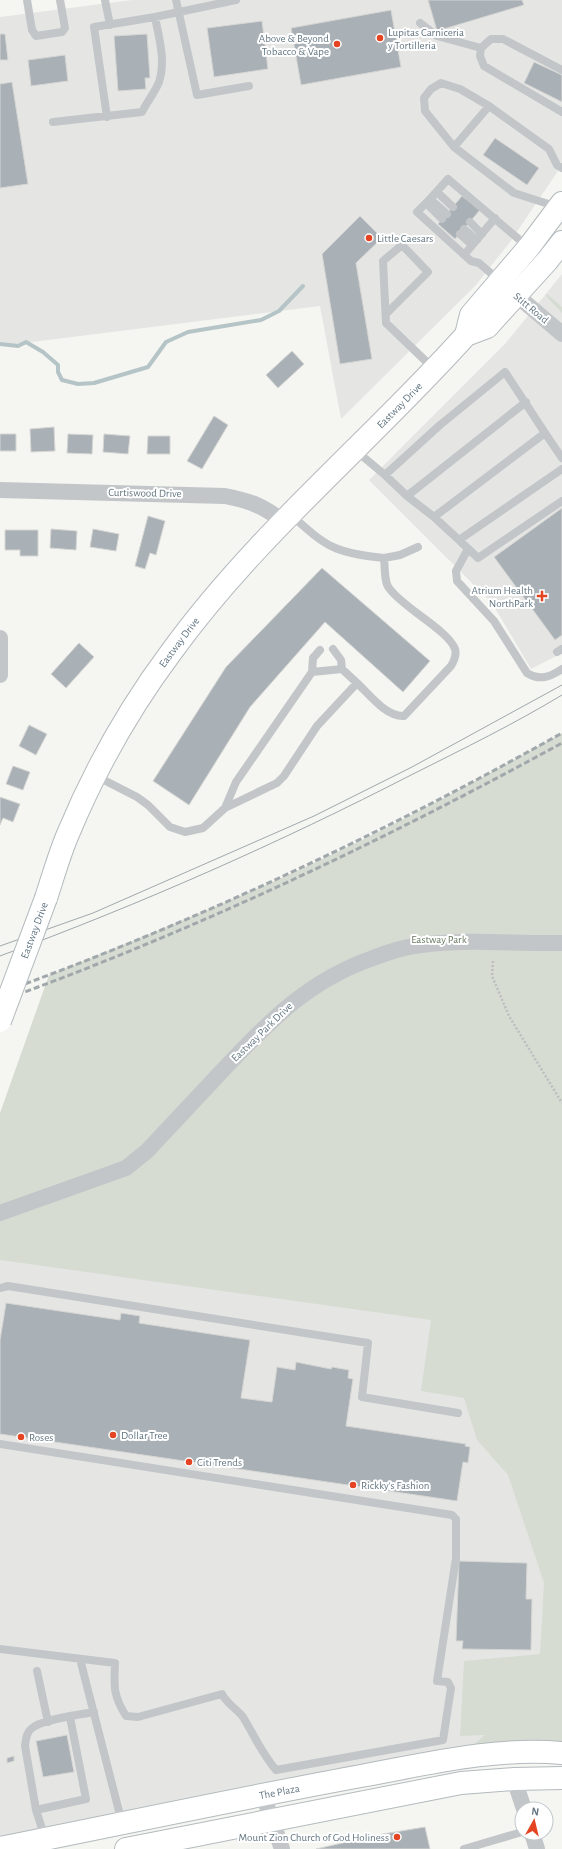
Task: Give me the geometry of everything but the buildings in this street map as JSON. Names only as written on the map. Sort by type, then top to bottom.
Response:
[{"type":"main road","name":"Eastway Drive","points":[[508,289],[529,247],[560,205]]},
{"type":"main road","name":"Eastway Drive","points":[[0,1020],[46,898],[67,835],[95,776],[142,693],[171,651],[210,602],[287,519],[466,335],[471,315],[508,289],[562,242]]},
{"type":"main road","name":"The Plaza","points":[[122,1823],[458,1758],[519,1753],[562,1753]]},
{"type":"main road","points":[[219,1804],[201,1820],[135,1835],[130,1841],[129,1849],[461,1783],[514,1779],[562,1778]]},
{"type":"main road","points":[[0,1848],[111,1837],[116,1833],[122,1823]]},
{"type":"street","name":"Stitt Road","points":[[508,289],[562,334]]},
{"type":"street","name":"Curtiswood Drive","points":[[0,490],[225,496],[255,503],[287,519]]},
{"type":"street","points":[[0,638],[0,675]]},
{"type":"street","name":"Eastway Park Drive","points":[[0,1213],[126,1168],[147,1151],[274,1017],[305,992],[343,970],[388,952],[412,946],[434,943],[481,941],[562,943]]},
{"type":"street","points":[[514,1779],[521,1801]]},
{"type":"street","points":[[263,1795],[270,1820],[282,1849]]},
{"type":"lane","points":[[27,0],[32,30],[36,36],[62,32],[65,28],[60,0]]},
{"type":"lane","points":[[105,0],[110,25]]},
{"type":"lane","points":[[176,0],[197,95],[249,86]]},
{"type":"lane","points":[[107,117],[94,27],[155,17],[236,0]]},
{"type":"lane","points":[[53,122],[142,112],[158,82],[162,69],[161,48],[155,17]]},
{"type":"lane","points":[[420,23],[437,36],[480,48]]},
{"type":"lane","points":[[480,48],[491,39],[502,39],[562,70]]},
{"type":"lane","points":[[480,48],[480,56],[484,66],[562,112]]},
{"type":"lane","points":[[560,205],[514,193],[454,147],[425,111],[424,98],[431,88],[441,83],[460,89],[489,106],[548,149],[557,165],[562,168]]},
{"type":"lane","points":[[454,147],[489,106]]},
{"type":"lane","points":[[508,289],[479,263],[471,261],[417,212],[448,179],[529,247]]},
{"type":"lane","points":[[437,192],[453,207]]},
{"type":"lane","points":[[428,201],[445,216]]},
{"type":"lane","points":[[464,255],[495,218]]},
{"type":"lane","points":[[470,222],[477,240]]},
{"type":"lane","points":[[462,231],[477,240]]},
{"type":"lane","points":[[386,314],[428,272],[402,245],[382,260],[386,323],[434,369]]},
{"type":"lane","points":[[384,475],[440,424],[506,372],[562,458]]},
{"type":"lane","points":[[407,496],[526,402]]},
{"type":"lane","points":[[434,517],[546,433]]},
{"type":"lane","points":[[354,450],[407,496],[434,517],[478,558],[562,500]]},
{"type":"lane","points":[[459,540],[562,469]]},
{"type":"lane","points":[[287,519],[322,543],[334,549],[351,554],[384,558],[418,547]]},
{"type":"lane","points":[[468,549],[456,571],[457,581],[494,621],[527,673],[534,677],[543,678],[562,669]]},
{"type":"lane","points":[[333,649],[341,660],[342,670],[389,713],[396,716],[404,716],[451,666],[456,657],[455,649],[447,638],[404,603],[388,587],[384,558]]},
{"type":"lane","points":[[225,808],[236,782],[312,672],[313,658],[320,650]]},
{"type":"lane","points":[[312,672],[342,670]]},
{"type":"lane","points":[[95,776],[137,797],[148,805],[170,827],[185,832],[203,828],[225,808],[277,783],[284,776],[317,726],[356,683]]},
{"type":"lane","points":[[0,1288],[8,1286],[368,1343],[362,1397],[458,1413]]},
{"type":"lane","points":[[0,1444],[446,1514],[452,1515],[456,1519],[456,1558],[437,1681],[448,1682],[451,1688],[444,1740],[276,1770],[267,1760],[242,1716],[225,1701],[222,1694],[138,1717],[126,1716],[119,1704],[114,1689],[115,1663],[0,1649]]},
{"type":"lane","points":[[80,1659],[122,1823]]},
{"type":"lane","points":[[37,1670],[48,1722]]},
{"type":"lane","points":[[51,1844],[36,1810],[25,1746],[26,1736],[31,1729],[48,1722],[94,1712]]},
{"type":"lane","points":[[36,1810],[86,1799],[70,1717]]},
{"type":"lane","points":[[464,1849],[514,1834]]},
{"type":"path","points":[[492,962],[492,976],[509,1016],[562,1103]]},
{"type":"shaded area","points":[[132,0],[562,0],[562,165],[510,242],[476,285],[341,419],[320,306],[0,346],[0,17]]},
{"type":"shaded area","points":[[562,274],[562,653],[531,669],[492,603],[369,480],[505,344]]},
{"type":"shaded area","points":[[477,1056],[562,1675],[467,1750],[0,1837],[0,1251]]},
{"type":"green space","points":[[547,294],[562,307],[562,313],[546,296]]},
{"type":"green space","name":"Eastway Park","points":[[562,733],[562,1747],[467,1750],[485,1735],[460,1736],[464,1661],[540,1654],[544,1583],[508,1475],[477,1440],[464,1398],[421,1391],[431,1320],[0,1260],[0,1113],[49,975],[216,906],[316,862],[409,816]]},
{"type":"waterway","points":[[0,344],[18,346],[26,342],[43,352],[58,365],[58,372],[62,380],[78,384],[94,383],[148,367],[166,342],[188,332],[261,320],[279,311],[303,286]]},
{"type":"tram line","points":[[0,946],[93,913],[314,816],[412,767],[562,685]]},
{"type":"tram line","points":[[0,956],[157,894],[261,848],[469,746],[562,695]]},
{"type":"railway","points":[[0,993],[144,937],[216,907],[286,875],[426,806],[562,733]]},
{"type":"railway","points":[[0,1001],[144,945],[286,883],[356,850],[494,780],[562,743]]},
{"type":"place","name":"Lupitas Carniceria y Tortilleria","points":[[380,38]]},
{"type":"place","name":"Above & Beyond Tobacco & Vape","points":[[337,44]]},
{"type":"place","name":"Little Caesars","points":[[369,238]]},
{"type":"place","name":"Atrium Health NorthPark","points":[[542,596]]},
{"type":"place","name":"Dollar Tree","points":[[113,1435]]},
{"type":"place","name":"Roses","points":[[21,1437]]},
{"type":"place","name":"Citi Trends","points":[[189,1462]]},
{"type":"place","name":"Rickky's Fashion","points":[[353,1485]]},
{"type":"place","name":"Mount Zion Church of God Holiness","points":[[397,1837]]}]
